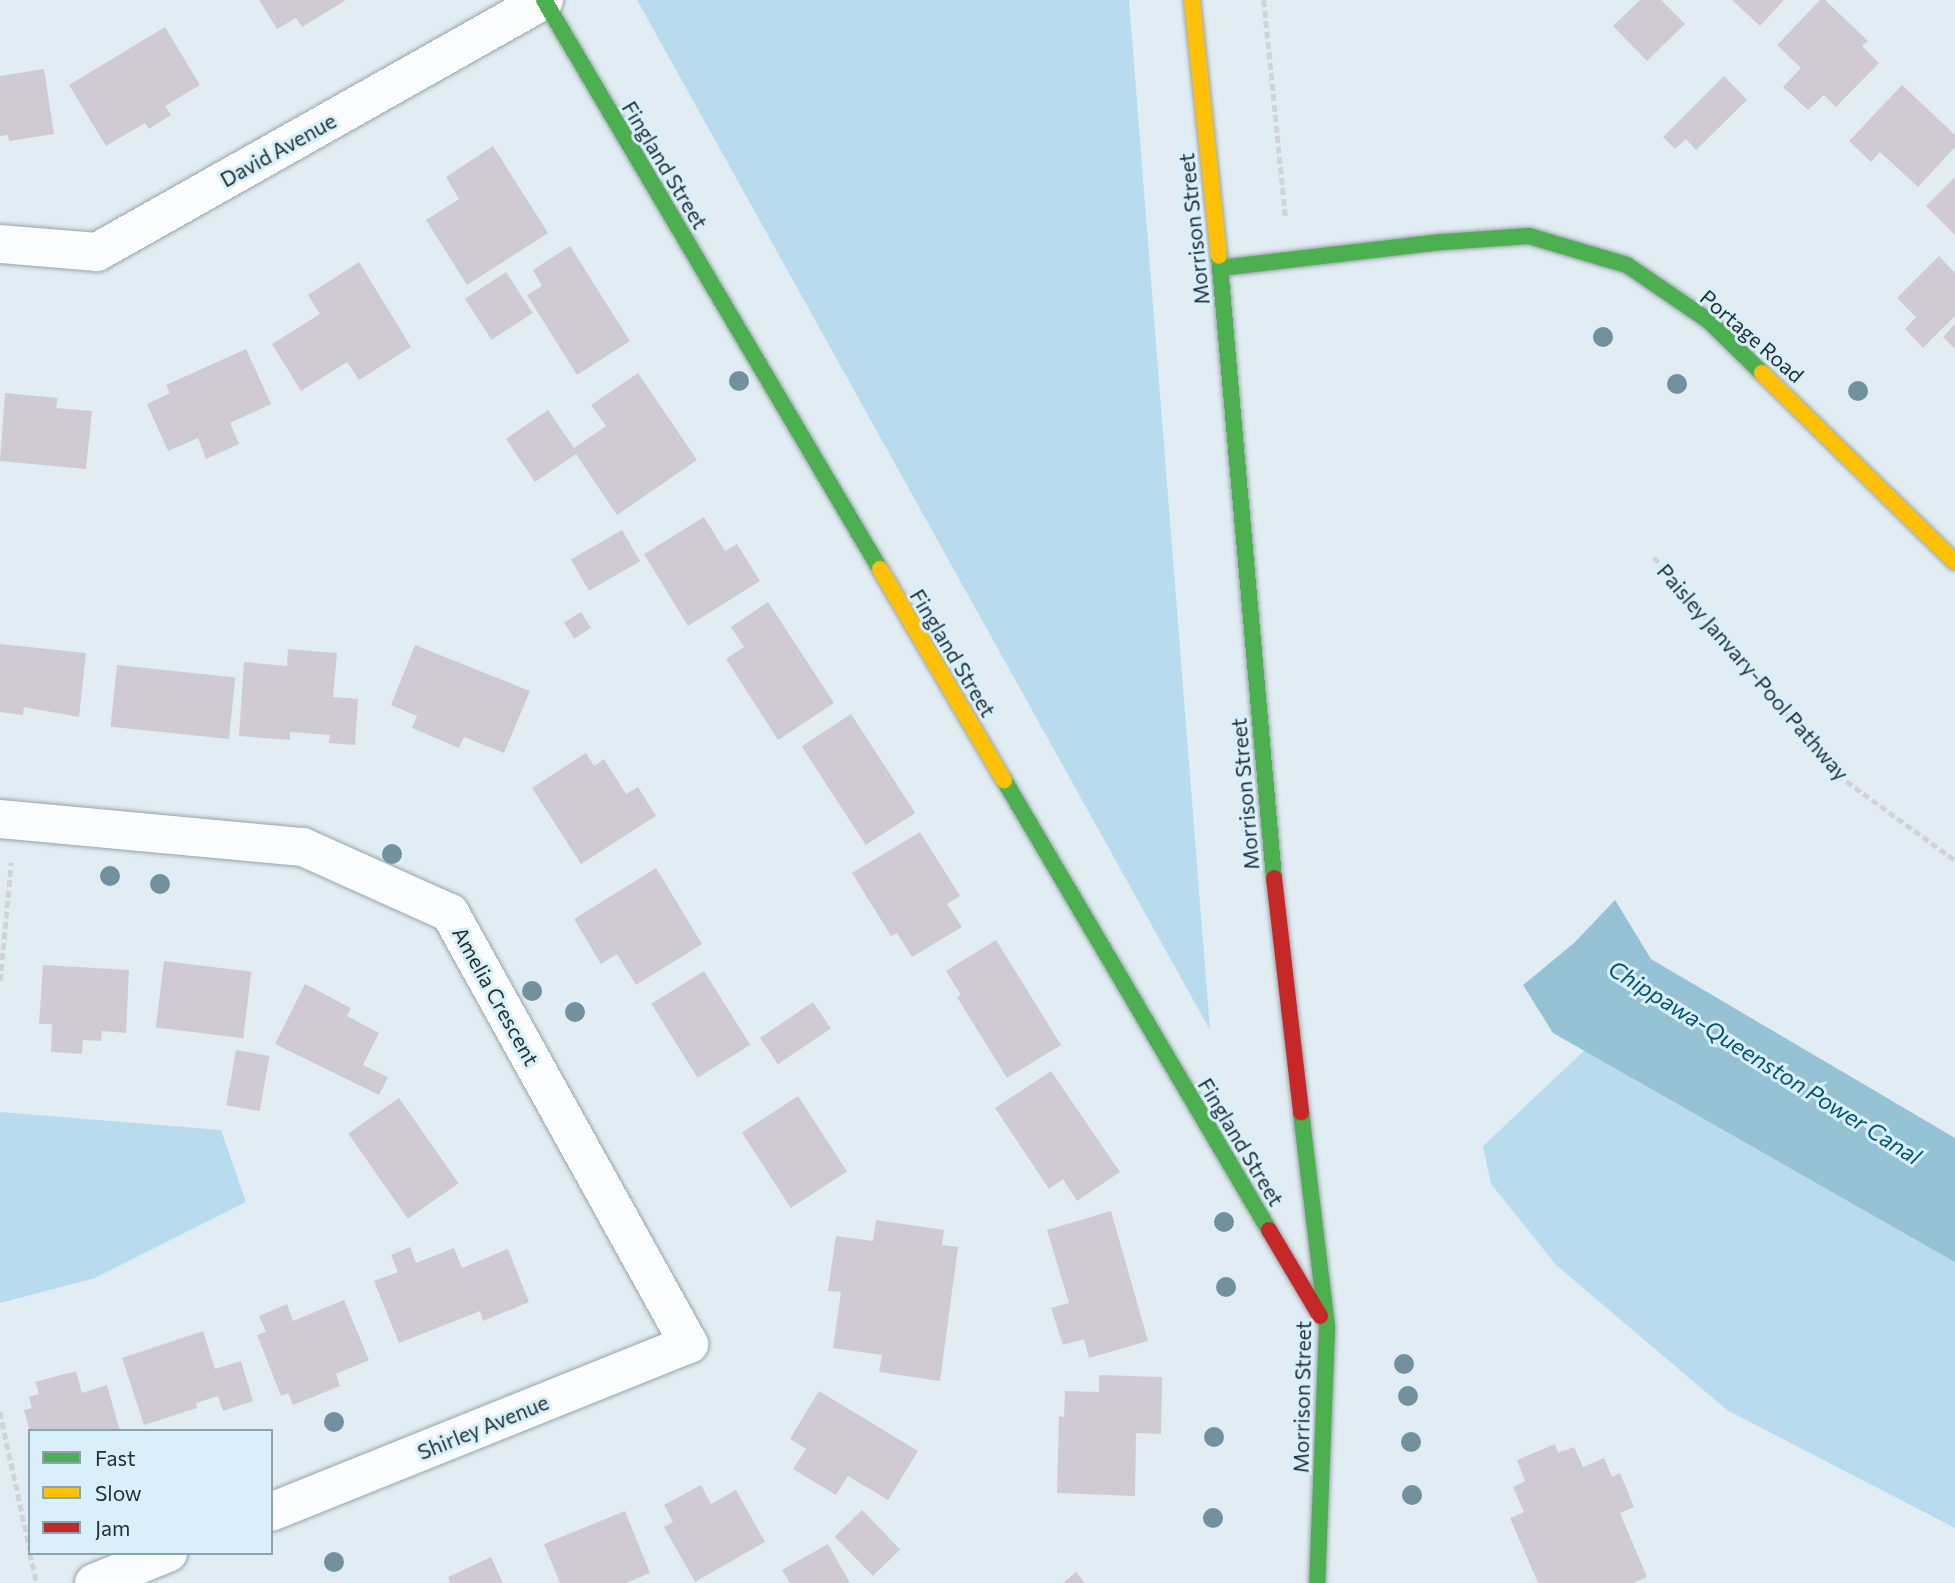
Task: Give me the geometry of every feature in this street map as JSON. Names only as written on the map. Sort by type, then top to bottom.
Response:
[{"type":"street","name":"David Avenue","points":[[0,244],[97,252],[544,0]]},
{"type":"street","name":"Fingland Street","points":[[544,0],[1327,1328]]},
{"type":"street","name":"Morrison Street","points":[[1192,0],[1220,268],[1271,854],[1327,1328],[1317,1583]]},
{"type":"street","name":"Portage Road","points":[[1220,268],[1443,242],[1528,236],[1628,265],[1709,321],[1955,562]]},
{"type":"street","name":"Amelia Crescent","points":[[7,820],[303,848],[450,912],[686,1339]]},
{"type":"street","name":"Shirley Avenue","points":[[273,1511],[689,1344],[686,1339]]},
{"type":"street","points":[[94,1583],[163,1555]]},
{"type":"path","points":[[1264,0],[1284,175],[1289,262]]},
{"type":"path","name":"Paisley Janvary-Pool Pathway","points":[[1654,557],[1838,775],[1955,860]]},
{"type":"path","points":[[0,981],[7,820]]},
{"type":"path","points":[[0,1412],[28,1543]]},
{"type":"path","points":[[31,1555],[37,1583]]},
{"type":"shaded area","points":[[637,0],[1129,0],[1210,1030]]},
{"type":"shaded area","points":[[1622,1015],[1955,1213],[1955,1528],[1727,1410],[1556,1265],[1491,1184],[1483,1146]]},
{"type":"shaded area","points":[[0,1112],[221,1130],[246,1202],[95,1278],[0,1303]]},
{"type":"water","name":"Chippawa-Queenston Power Canal","points":[[1615,900],[1651,959],[1955,1138],[1955,1262],[1553,1033],[1523,985],[1574,943]]},
{"type":"building","points":[[259,0],[346,0],[302,27],[296,18],[277,29]]},
{"type":"building","points":[[1640,0],[1661,0],[1685,24],[1647,61],[1613,26]]},
{"type":"building","points":[[1732,0],[1784,0],[1760,26]]},
{"type":"building","points":[[1820,0],[1825,0],[1868,41],[1862,46],[1879,63],[1836,107],[1824,95],[1808,110],[1783,87],[1801,68],[1777,45]]},
{"type":"building","points":[[165,27],[200,85],[165,106],[171,115],[149,129],[145,123],[106,146],[69,85]]},
{"type":"building","points":[[44,69],[54,134],[9,141],[8,135],[0,136],[0,76]]},
{"type":"building","points":[[1724,76],[1747,100],[1696,150],[1686,139],[1675,149],[1663,137]]},
{"type":"building","points":[[1902,85],[1955,135],[1955,147],[1918,187],[1880,152],[1871,162],[1849,141]]},
{"type":"building","points":[[493,146],[548,233],[467,285],[426,220],[459,199],[446,177]]},
{"type":"building","points":[[1955,177],[1955,235],[1926,206]]},
{"type":"building","points":[[570,246],[630,341],[577,375],[527,295],[542,286],[533,270]]},
{"type":"building","points":[[1939,256],[1955,273],[1955,316],[1923,348],[1905,329],[1916,317],[1897,298]]},
{"type":"building","points":[[359,262],[411,347],[359,380],[347,362],[301,391],[272,344],[320,314],[308,295]]},
{"type":"building","points":[[506,272],[533,313],[492,340],[465,299]]},
{"type":"building","points":[[1955,324],[1955,349],[1943,337]]},
{"type":"building","points":[[246,349],[271,404],[230,423],[239,444],[206,459],[198,438],[168,451],[147,404],[170,393],[166,385]]},
{"type":"building","points":[[638,373],[697,460],[617,515],[576,454],[535,482],[506,439],[548,410],[574,448],[606,426],[591,405]]},
{"type":"building","points":[[5,393],[58,398],[56,408],[92,411],[86,469],[0,461]]},
{"type":"building","points":[[704,517],[725,551],[737,544],[760,581],[688,626],[644,554]]},
{"type":"building","points":[[622,530],[640,561],[589,591],[571,560]]},
{"type":"building","points":[[768,602],[834,703],[778,740],[726,659],[744,647],[731,627]]},
{"type":"building","points":[[581,612],[591,628],[574,639],[564,623]]},
{"type":"building","points":[[0,644],[86,653],[79,717],[24,707],[23,715],[0,712]]},
{"type":"building","points":[[415,645],[530,691],[504,753],[464,737],[459,748],[412,728],[417,716],[391,705]]},
{"type":"building","points":[[288,649],[337,653],[333,697],[358,699],[355,745],[329,743],[330,735],[290,732],[290,740],[239,736],[244,662],[287,666]]},
{"type":"building","points":[[117,665],[235,677],[229,739],[111,727]]},
{"type":"building","points":[[851,714],[915,813],[866,845],[802,746]]},
{"type":"building","points":[[586,753],[594,766],[604,759],[626,794],[638,787],[656,816],[581,864],[532,788]]},
{"type":"building","points":[[920,832],[960,896],[947,904],[962,927],[912,957],[897,933],[891,936],[852,873]]},
{"type":"building","points":[[656,868],[702,944],[636,985],[617,954],[601,964],[574,919]]},
{"type":"building","points":[[996,940],[1061,1045],[1007,1078],[957,997],[961,995],[946,971]]},
{"type":"building","points":[[164,961],[251,972],[243,1038],[156,1028]]},
{"type":"building","points":[[43,965],[129,970],[126,1033],[102,1031],[101,1041],[83,1040],[82,1054],[51,1052],[52,1024],[39,1024]]},
{"type":"building","points":[[704,971],[750,1045],[698,1078],[651,1004]]},
{"type":"building","points":[[305,984],[351,1008],[347,1016],[379,1033],[363,1065],[388,1077],[379,1095],[275,1044]]},
{"type":"building","points":[[813,1002],[831,1029],[778,1064],[760,1038]]},
{"type":"building","points":[[236,1050],[269,1056],[260,1111],[226,1105]]},
{"type":"building","points":[[1051,1071],[1120,1172],[1077,1201],[1063,1179],[1049,1189],[995,1108]]},
{"type":"building","points":[[798,1096],[847,1171],[791,1208],[742,1132]]},
{"type":"building","points":[[399,1098],[459,1183],[408,1219],[348,1134]]},
{"type":"building","points":[[1111,1211],[1148,1341],[1089,1358],[1084,1339],[1063,1345],[1051,1308],[1069,1303],[1047,1230]]},
{"type":"building","points":[[876,1220],[944,1230],[942,1245],[958,1247],[940,1381],[879,1372],[882,1355],[833,1348],[841,1292],[828,1291],[836,1236],[873,1241]]},
{"type":"building","points":[[410,1247],[416,1263],[454,1248],[462,1268],[508,1249],[529,1302],[483,1321],[480,1311],[399,1343],[374,1281],[398,1272],[391,1255]]},
{"type":"building","points":[[344,1300],[369,1360],[336,1374],[340,1386],[293,1405],[288,1393],[281,1396],[257,1335],[266,1332],[259,1316],[287,1304],[293,1321]]},
{"type":"building","points":[[203,1331],[215,1369],[241,1361],[253,1401],[223,1411],[218,1396],[196,1403],[197,1408],[144,1425],[122,1358]]},
{"type":"building","points":[[76,1371],[82,1393],[107,1385],[119,1429],[29,1429],[24,1410],[32,1408],[29,1397],[39,1394],[35,1382]]},
{"type":"building","points":[[1099,1375],[1162,1377],[1161,1434],[1136,1433],[1135,1496],[1057,1493],[1059,1416],[1064,1417],[1065,1391],[1099,1392]]},
{"type":"building","points":[[819,1391],[918,1451],[888,1500],[848,1476],[836,1495],[793,1469],[806,1449],[790,1439]]},
{"type":"building","points":[[1555,1444],[1558,1453],[1574,1447],[1583,1467],[1604,1458],[1612,1477],[1620,1473],[1634,1507],[1620,1513],[1647,1577],[1633,1583],[1538,1583],[1510,1518],[1524,1512],[1513,1487],[1525,1481],[1517,1460]]},
{"type":"building","points":[[701,1485],[711,1504],[736,1490],[765,1542],[695,1582],[664,1527],[673,1522],[664,1505]]},
{"type":"building","points":[[862,1510],[900,1550],[873,1576],[835,1536]]},
{"type":"building","points":[[625,1511],[650,1573],[626,1583],[560,1583],[544,1544]]},
{"type":"building","points":[[828,1544],[850,1583],[790,1583],[782,1570]]},
{"type":"building","points":[[491,1557],[503,1583],[450,1583],[448,1577]]},
{"type":"building","points":[[1076,1572],[1085,1583],[1063,1583]]},
{"type":"traffic: fast","points":[[544,0],[880,569]]},
{"type":"traffic: fast","points":[[1220,268],[1443,242],[1529,236],[1627,265],[1709,321],[1762,373]]},
{"type":"traffic: fast","points":[[1219,256],[1274,878]]},
{"type":"traffic: fast","points":[[1004,780],[1269,1230]]},
{"type":"traffic: fast","points":[[1301,1112],[1327,1328],[1317,1583]]},
{"type":"traffic: slow","points":[[1192,0],[1219,256]]},
{"type":"traffic: slow","points":[[1762,373],[1955,562]]},
{"type":"traffic: slow","points":[[880,569],[1004,780]]},
{"type":"traffic: jam","points":[[1274,878],[1301,1112]]},
{"type":"traffic: jam","points":[[1269,1230],[1320,1316]]}]
